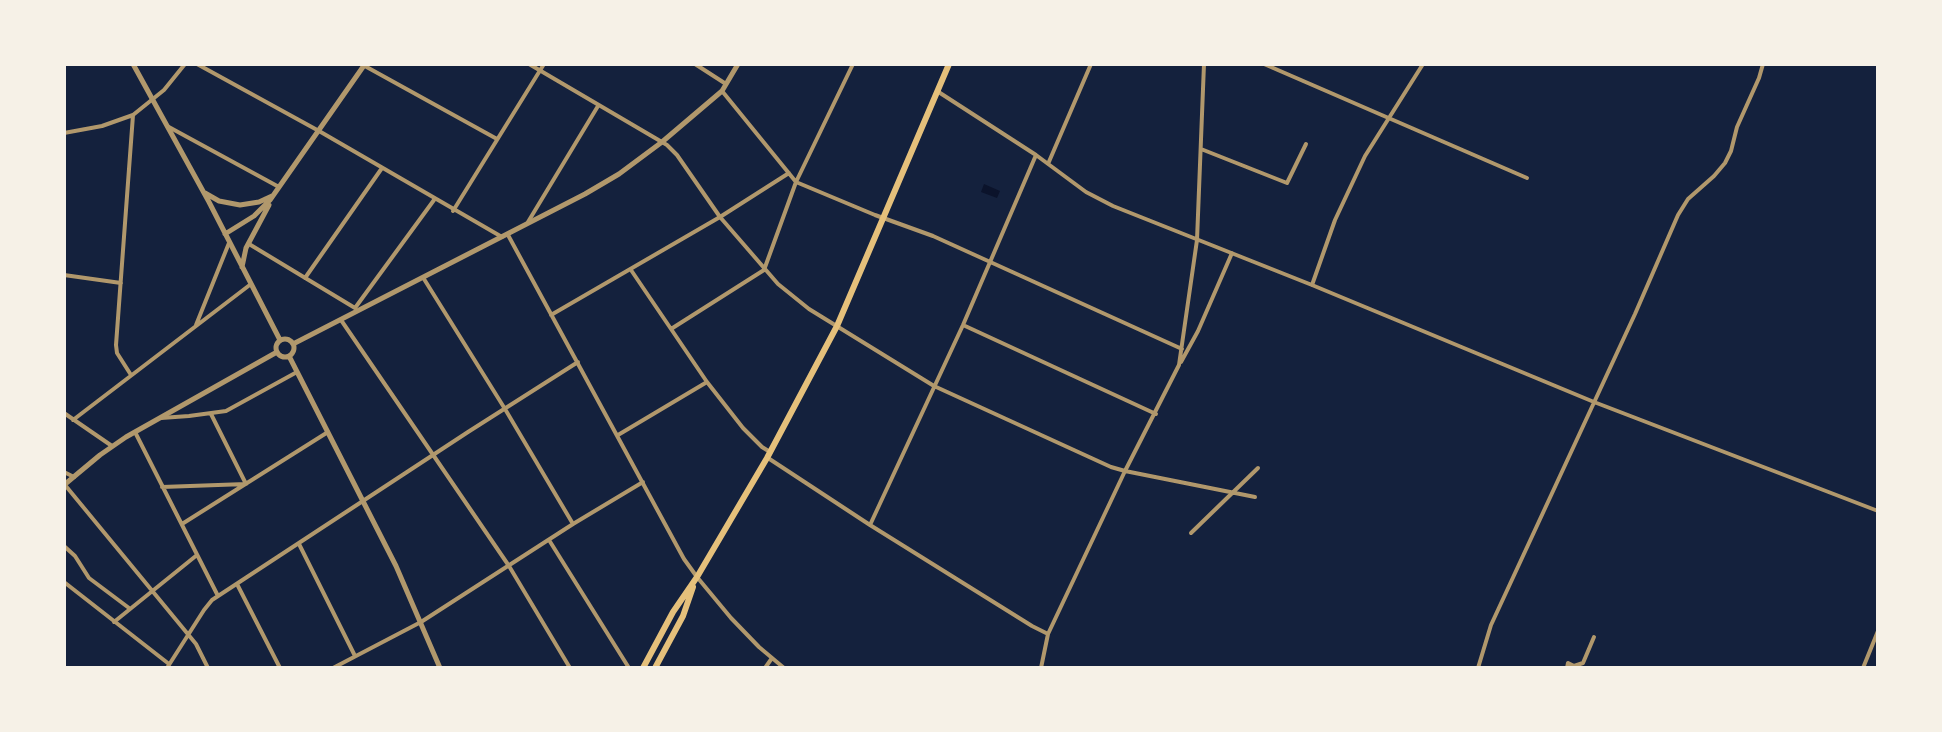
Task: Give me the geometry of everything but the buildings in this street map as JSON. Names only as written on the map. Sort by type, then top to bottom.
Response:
[{"type":"main road","points":[[643,668],[673,612],[697,577],[769,455],[837,326],[949,64]]},
{"type":"main road","points":[[655,668],[683,616],[697,577]]},
{"type":"street","points":[[133,64],[280,340]]},
{"type":"street","points":[[64,133],[102,126],[132,115],[153,100],[185,64]]},
{"type":"street","points":[[197,64],[319,131],[434,200],[505,236],[578,362],[684,559],[731,618],[784,668]]},
{"type":"street","points":[[529,64],[662,142],[677,155],[720,217],[764,270],[801,303],[934,386],[1111,467],[1255,497]]},
{"type":"street","points":[[453,210],[544,64]]},
{"type":"street","points":[[695,64],[726,84]]},
{"type":"street","points":[[292,344],[526,226],[619,174],[722,92],[738,64]]},
{"type":"street","points":[[671,329],[764,270],[796,182],[853,64]]},
{"type":"street","points":[[1048,164],[1091,64]]},
{"type":"street","points":[[1179,365],[1197,240],[1204,64]]},
{"type":"street","points":[[1264,64],[1527,178]]},
{"type":"street","points":[[1312,285],[1348,188],[1365,156],[1423,64]]},
{"type":"street","points":[[1478,668],[1491,625],[1683,206],[1693,193],[1720,170],[1728,157],[1737,127],[1763,64]]},
{"type":"street","points":[[242,267],[248,244],[274,196],[364,65],[497,139]]},
{"type":"street","points":[[937,91],[1102,201],[1594,402],[1878,511]]},
{"type":"street","points":[[722,92],[796,182],[933,236],[1182,349]]},
{"type":"street","points":[[526,226],[598,106]]},
{"type":"street","points":[[131,375],[116,350],[132,115]]},
{"type":"street","points":[[167,126],[280,187]]},
{"type":"street","points":[[1201,149],[1287,183],[1306,144]]},
{"type":"street","points":[[870,525],[963,325],[1036,155]]},
{"type":"street","points":[[305,278],[382,168]]},
{"type":"street","points":[[551,315],[720,217],[789,173]]},
{"type":"street","points":[[203,193],[219,201],[240,205],[259,202],[274,196]]},
{"type":"street","points":[[225,234],[254,216],[274,196]]},
{"type":"street","points":[[358,310],[434,200]]},
{"type":"street","points":[[196,326],[229,242]]},
{"type":"street","points":[[248,244],[358,310]]},
{"type":"street","points":[[1041,668],[1048,634],[1125,471],[1198,331],[1233,253]]},
{"type":"street","points":[[631,270],[707,382],[743,428],[769,455],[870,525],[1048,634]]},
{"type":"street","points":[[64,275],[122,283]]},
{"type":"street","points":[[423,279],[505,409],[573,524]]},
{"type":"street","points":[[73,420],[251,284]]},
{"type":"street","points":[[341,320],[508,566],[570,668]]},
{"type":"street","points":[[963,325],[1156,414]]},
{"type":"street","points":[[286,339],[292,344],[293,351],[289,356],[283,357],[277,352],[277,344],[280,340],[286,339]]},
{"type":"street","points":[[208,668],[196,644],[65,485],[112,446],[135,431],[277,352]]},
{"type":"street","points":[[289,356],[396,566],[440,668]]},
{"type":"street","points":[[64,582],[168,666],[207,605],[218,596],[578,362]]},
{"type":"street","points":[[160,418],[226,411],[297,372]]},
{"type":"street","points":[[618,435],[707,382]]},
{"type":"street","points":[[64,413],[112,446]]},
{"type":"street","points":[[211,414],[246,484]]},
{"type":"street","points":[[135,431],[218,596]]},
{"type":"street","points":[[182,524],[328,432]]},
{"type":"street","points":[[1191,534],[1258,468]]},
{"type":"street","points":[[64,471],[74,477]]},
{"type":"street","points":[[333,668],[421,622],[573,524],[643,482]]},
{"type":"street","points":[[162,487],[246,484]]},
{"type":"street","points":[[549,540],[629,668]]},
{"type":"street","points":[[299,544],[355,656]]},
{"type":"street","points":[[64,546],[75,556],[89,578],[129,608]]},
{"type":"street","points":[[114,622],[197,554]]},
{"type":"street","points":[[237,584],[280,668]]},
{"type":"street","points":[[1863,668],[1878,631]]},
{"type":"street","points":[[1567,668],[1568,663],[1574,666],[1583,663],[1594,637]]},
{"type":"street","points":[[765,668],[772,658]]},
{"type":"water","points":[[984,184],[1000,191],[997,198],[981,192]]}]
